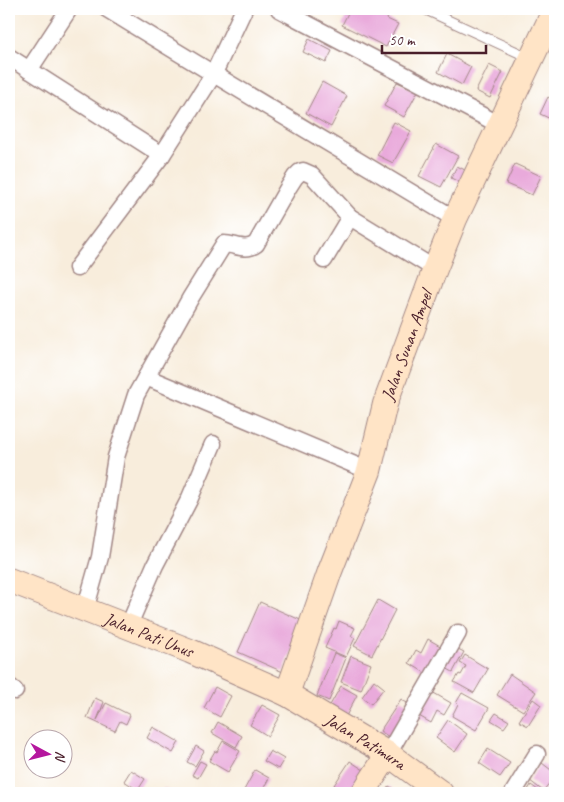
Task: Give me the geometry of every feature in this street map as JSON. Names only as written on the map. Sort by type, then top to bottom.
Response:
[{"type":"main road","name":"Jalan Sunan Ampel","points":[[287,694],[330,570],[368,471],[385,404],[435,269],[455,219],[555,9]]},
{"type":"main road","name":"Jalan Pati Unus","points":[[9,580],[190,651],[287,694]]},
{"type":"main road","name":"Jalan Patimura","points":[[287,694],[388,754],[441,793]]},
{"type":"main road","points":[[363,793],[388,754]]},
{"type":"street","points":[[29,70],[69,9]]},
{"type":"street","points":[[107,9],[213,75],[455,219]]},
{"type":"street","points":[[77,268],[162,155],[213,75],[244,9]]},
{"type":"street","points":[[279,9],[500,125]]},
{"type":"street","points":[[9,57],[162,155]]},
{"type":"street","points":[[85,610],[100,557],[116,457],[136,395],[191,297],[224,244],[244,248],[256,244],[288,188],[300,172],[309,173],[350,217],[435,269]]},
{"type":"street","points":[[324,260],[350,217]]},
{"type":"street","points":[[146,377],[368,471]]},
{"type":"street","points":[[128,627],[155,565],[189,500],[213,444]]},
{"type":"street","points":[[388,754],[458,633]]},
{"type":"street","points":[[513,793],[537,754]]},
{"type":"lane","points":[[424,9],[531,59]]},
{"type":"building","points":[[350,9],[367,9],[375,13],[378,9],[389,14],[387,19],[398,24],[386,47],[342,25]]},
{"type":"building","points":[[309,39],[332,51],[326,63],[303,52]]},
{"type":"building","points":[[447,54],[471,67],[462,85],[438,72]]},
{"type":"building","points":[[489,65],[503,72],[490,98],[476,91]]},
{"type":"building","points":[[322,82],[347,96],[331,127],[306,113]]},
{"type":"building","points":[[397,82],[418,91],[404,117],[384,106]]},
{"type":"building","points":[[548,97],[555,101],[555,121],[540,114]]},
{"type":"building","points":[[394,122],[411,131],[393,163],[377,155]]},
{"type":"building","points":[[436,144],[458,156],[441,187],[419,176]]},
{"type":"building","points":[[515,164],[541,176],[532,195],[506,184]]},
{"type":"building","points":[[457,166],[469,172],[463,184],[451,178]]},
{"type":"building","points":[[378,600],[395,610],[372,655],[354,646]]},
{"type":"building","points":[[260,602],[305,622],[283,672],[238,652]]},
{"type":"building","points":[[339,621],[355,628],[351,636],[355,638],[346,657],[325,648]]},
{"type":"building","points":[[428,639],[442,647],[427,674],[409,663],[416,650],[421,653]]},
{"type":"building","points":[[454,647],[464,652],[453,672],[444,667]]},
{"type":"building","points":[[334,653],[346,658],[329,701],[317,696]]},
{"type":"building","points":[[465,655],[488,669],[474,693],[454,682],[466,666],[460,663]]},
{"type":"building","points":[[351,656],[371,664],[361,690],[341,682]]},
{"type":"building","points":[[510,674],[536,692],[523,711],[497,695]]},
{"type":"building","points":[[374,680],[384,688],[371,704],[362,697]]},
{"type":"building","points":[[341,686],[357,695],[346,716],[329,707]]},
{"type":"building","points":[[215,687],[231,696],[220,717],[204,708]]},
{"type":"building","points":[[432,692],[451,703],[444,715],[437,711],[431,723],[419,716]]},
{"type":"building","points":[[462,693],[489,708],[476,730],[452,716],[458,704],[456,703]]},
{"type":"building","points":[[95,698],[104,702],[97,720],[106,703],[130,715],[126,724],[120,721],[115,731],[87,718]]},
{"type":"building","points":[[401,699],[413,707],[392,739],[380,731]]},
{"type":"building","points":[[533,699],[541,705],[528,726],[519,721]]},
{"type":"building","points":[[262,705],[280,715],[268,736],[250,725]]},
{"type":"building","points":[[496,713],[509,721],[504,728],[491,720]]},
{"type":"building","points":[[448,720],[467,734],[455,752],[436,738]]},
{"type":"building","points":[[218,722],[242,736],[236,747],[212,733]]},
{"type":"building","points":[[153,727],[179,742],[173,753],[147,738]]},
{"type":"building","points":[[223,741],[240,751],[228,772],[209,761]]},
{"type":"building","points":[[196,746],[204,751],[195,766],[187,762]]},
{"type":"building","points":[[488,749],[510,763],[500,777],[479,763]]},
{"type":"building","points":[[270,751],[284,759],[278,769],[264,761]]},
{"type":"building","points":[[200,761],[206,764],[198,778],[192,775]]},
{"type":"building","points":[[350,761],[370,774],[357,793],[348,793],[334,785]]},
{"type":"building","points":[[542,763],[555,773],[555,776],[543,791],[529,780]]},
{"type":"building","points":[[131,770],[145,779],[138,790],[124,781]]},
{"type":"building","points":[[255,770],[269,778],[261,793],[243,792]]},
{"type":"building","points":[[531,785],[542,793],[526,793]]},
{"type":"building","points":[[389,786],[400,793],[384,793]]},
{"type":"building","points":[[164,788],[173,793],[161,793]]}]
